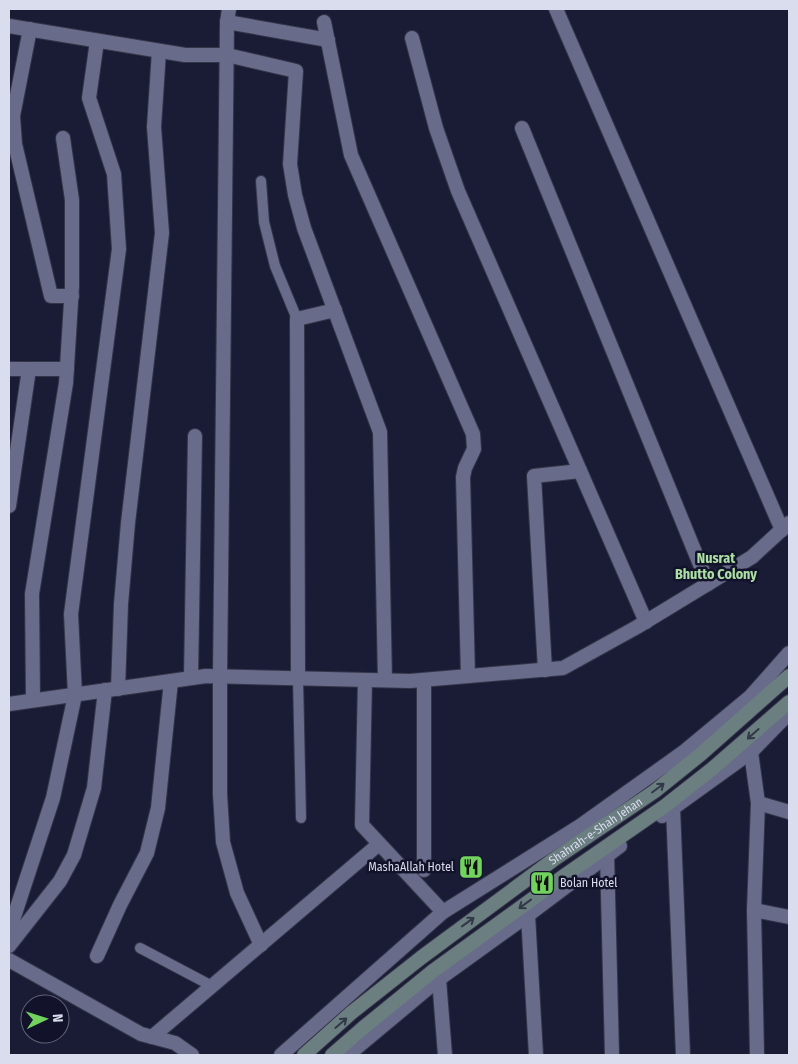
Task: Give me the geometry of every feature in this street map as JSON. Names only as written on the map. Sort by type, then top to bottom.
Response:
[{"type":"main road","name":"Shahrah-e-Shah Jehan","points":[[304,1055],[351,1013],[429,952],[553,860],[654,791],[701,754],[789,676]]},
{"type":"main road","name":"Shahrah-e-Shah Jehan","points":[[332,1055],[433,972],[557,881],[666,806],[789,702]]},
{"type":"street","points":[[9,704],[206,676],[410,681],[563,668],[646,622],[752,557],[786,526],[556,9]]},
{"type":"street","points":[[261,944],[237,893],[223,842],[220,794],[228,15],[328,40]]},
{"type":"street","points":[[324,22],[351,155],[473,434],[474,449],[463,477],[468,676]]},
{"type":"street","points":[[9,26],[185,55],[227,55],[296,71],[290,164],[295,195],[304,228],[380,432],[385,680]]},
{"type":"street","points":[[30,30],[13,116],[15,144],[51,296],[72,296]]},
{"type":"street","points":[[412,38],[436,128],[458,191],[646,622]]},
{"type":"street","points":[[9,932],[53,798],[75,695],[71,614],[119,249],[114,174],[89,98],[97,40]]},
{"type":"street","points":[[9,946],[60,881],[74,855],[94,788],[111,690],[128,522],[162,233],[154,127],[160,51]]},
{"type":"street","points":[[522,128],[708,584]]},
{"type":"street","points":[[33,700],[32,594],[66,383],[72,296],[72,200],[63,138]]},
{"type":"street","points":[[298,678],[297,320],[335,310]]},
{"type":"street","points":[[9,369],[67,369]]},
{"type":"street","points":[[9,506],[29,369]]},
{"type":"street","points":[[191,678],[195,436]]},
{"type":"street","points":[[545,670],[534,476],[580,471]]},
{"type":"street","points":[[281,1055],[443,912],[580,826],[685,751],[750,697],[789,653]]},
{"type":"street","points":[[365,680],[362,825],[443,912]]},
{"type":"street","points":[[424,680],[424,870]]},
{"type":"street","points":[[97,956],[147,853],[158,808],[171,681]]},
{"type":"street","points":[[348,1055],[439,979],[528,915],[607,854],[751,752],[789,713]]},
{"type":"street","points":[[751,752],[758,803],[754,910],[757,1055]]},
{"type":"street","points":[[758,803],[789,812]]},
{"type":"street","points":[[673,808],[683,1055]]},
{"type":"street","points":[[152,1036],[379,844]]},
{"type":"street","points":[[607,854],[612,1055]]},
{"type":"street","points":[[754,910],[789,917]]},
{"type":"street","points":[[528,915],[536,1055]]},
{"type":"street","points":[[9,960],[141,1034],[175,1043],[192,1055]]},
{"type":"street","points":[[439,979],[445,1055]]},
{"type":"street","points":[[366,1040],[367,1055]]},
{"type":"lane","points":[[261,181],[264,222],[275,266],[297,320]]},
{"type":"lane","points":[[298,678],[301,818]]},
{"type":"lane","points":[[140,948],[212,986]]},
{"type":"place","name":"MashaAllah Hotel","points":[[471,867]]},
{"type":"place","name":"Bolan Hotel","points":[[542,883]]},
{"type":"district","name":"Nusrat Bhutto Colony","points":[[716,566]]}]
